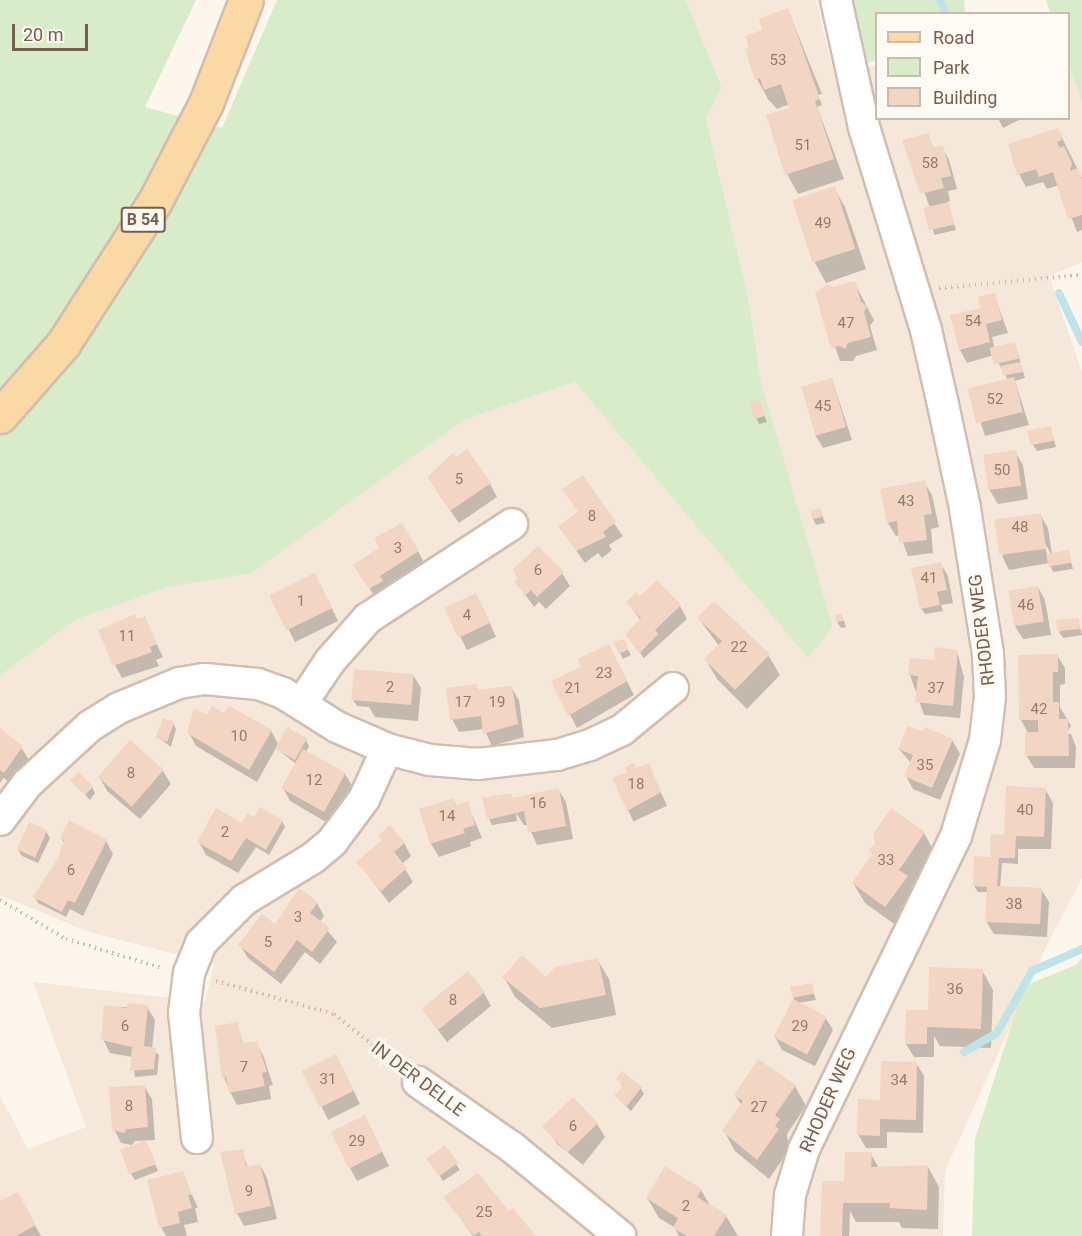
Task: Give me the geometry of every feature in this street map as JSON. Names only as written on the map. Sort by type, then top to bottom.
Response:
[{"type":"main road","name":"B 54","points":[[0,416],[63,344],[155,201],[206,103],[246,0]]},
{"type":"street","name":"RHODER WEG","points":[[787,1236],[790,1195],[804,1149],[956,836],[985,740],[990,697],[988,654],[965,508],[915,290],[864,127],[837,0]]},
{"type":"street","points":[[302,703],[330,662],[368,618],[512,524]]},
{"type":"street","points":[[0,820],[27,784],[90,726],[119,708],[179,683],[205,679],[258,684],[302,703],[337,727],[387,749],[430,760],[478,764],[557,755],[622,730],[673,688]]},
{"type":"street","points":[[197,1138],[184,1013],[189,973],[201,943],[244,900],[313,858],[350,822],[387,749]]},
{"type":"street","name":"IN DER DELLE","points":[[418,1082],[513,1148],[620,1236]]},
{"type":"path","points":[[915,290],[1082,275]]},
{"type":"path","name":"IN DER DELLE","points":[[0,900],[66,939],[334,1014],[418,1082]]},
{"type":"shaded area","points":[[686,0],[816,0],[835,78],[875,65],[875,120],[1070,120],[1070,53],[1082,79],[1082,262],[1049,276],[1082,372],[1082,878],[1049,941],[945,1171],[943,1236],[0,1236],[0,1096],[28,1149],[86,1127],[33,982],[205,1002],[214,964],[89,932],[0,895],[0,676],[75,620],[168,587],[252,573],[464,420],[575,382],[808,657],[833,627],[761,381],[748,296],[706,117],[722,86]]},
{"type":"green space","points":[[0,0],[196,0],[145,107],[222,128],[277,0],[686,0],[722,87],[706,118],[748,296],[761,381],[833,627],[808,658],[575,382],[464,420],[252,573],[168,587],[75,620],[0,676]]},
{"type":"green space","points":[[850,0],[964,0],[965,12],[875,12],[875,60],[865,64]]},
{"type":"green space","points":[[1046,0],[1082,0],[1082,101],[1070,67],[1070,12],[1050,12]]},
{"type":"green space","points":[[1082,958],[1082,1236],[972,1236],[975,1139],[1024,986],[1076,965]]},
{"type":"building","points":[[788,8],[820,99],[815,101],[834,159],[785,175],[766,115],[789,108],[781,84],[764,90],[760,78],[755,80],[745,49],[749,48],[745,36],[762,30],[759,19]]},
{"type":"building","points":[[1058,128],[1062,140],[1057,142],[1060,148],[1064,146],[1072,163],[1070,171],[1078,168],[1082,179],[1082,215],[1068,219],[1053,172],[1039,177],[1036,169],[1017,175],[1008,144]]},
{"type":"building","points":[[929,133],[933,148],[943,145],[951,176],[941,178],[944,188],[920,194],[902,140]]},
{"type":"building","points":[[835,186],[855,249],[813,263],[792,200]]},
{"type":"building","points":[[949,202],[954,224],[929,230],[924,208]]},
{"type":"building","points":[[855,281],[861,302],[867,306],[864,312],[871,337],[848,343],[845,349],[840,346],[831,348],[815,293],[827,284],[833,287]]},
{"type":"building","points":[[995,293],[1002,320],[986,324],[990,342],[959,350],[950,315],[981,308],[978,297]]},
{"type":"building","points":[[1015,342],[1019,359],[993,364],[990,348]]},
{"type":"building","points":[[1021,362],[1023,372],[1003,376],[1001,366]]},
{"type":"building","points":[[1014,377],[1023,412],[976,424],[967,389]]},
{"type":"building","points":[[832,378],[846,427],[815,436],[801,387]]},
{"type":"building","points":[[760,400],[765,416],[754,419],[750,402]]},
{"type":"building","points":[[1051,426],[1054,441],[1030,445],[1027,431]]},
{"type":"building","points":[[467,449],[491,483],[450,511],[427,477],[453,453],[456,457]]},
{"type":"building","points":[[1016,450],[1021,486],[988,490],[983,455]]},
{"type":"building","points":[[583,475],[616,522],[603,532],[606,537],[576,551],[558,526],[578,512],[562,489]]},
{"type":"building","points":[[925,480],[932,514],[924,515],[927,540],[899,543],[897,521],[887,523],[880,489]]},
{"type":"building","points":[[821,508],[823,517],[812,519],[810,510]]},
{"type":"building","points":[[1041,513],[1046,549],[999,555],[994,520]]},
{"type":"building","points":[[402,523],[419,551],[380,576],[383,581],[369,589],[353,565],[379,548],[374,538]]},
{"type":"building","points":[[538,546],[564,572],[537,597],[531,590],[526,595],[514,582],[519,578],[512,570]]},
{"type":"building","points":[[1069,550],[1071,563],[1048,566],[1046,554]]},
{"type":"building","points":[[941,562],[947,590],[937,592],[940,605],[920,609],[911,568]]},
{"type":"building","points":[[315,573],[332,608],[286,630],[269,595]]},
{"type":"building","points":[[657,580],[681,605],[655,630],[658,634],[640,653],[625,635],[641,618],[626,602],[636,592],[640,596]]},
{"type":"building","points":[[1038,586],[1044,622],[1014,626],[1008,591]]},
{"type":"building","points":[[476,593],[490,623],[458,638],[444,608]]},
{"type":"building","points":[[714,601],[770,654],[735,690],[704,659],[722,641],[697,618]]},
{"type":"building","points":[[842,613],[843,621],[836,622],[835,615]]},
{"type":"building","points":[[135,614],[137,619],[145,616],[157,644],[150,647],[152,652],[113,666],[98,630]]},
{"type":"building","points":[[1079,618],[1080,629],[1057,631],[1056,620]]},
{"type":"building","points":[[624,639],[629,649],[619,654],[613,642]]},
{"type":"building","points":[[609,644],[627,681],[568,716],[551,681],[581,667],[577,659]]},
{"type":"building","points":[[935,647],[958,650],[953,706],[915,702],[918,676],[908,675],[910,658],[934,660]]},
{"type":"building","points":[[1058,654],[1058,672],[1053,672],[1053,702],[1059,702],[1059,719],[1068,719],[1069,756],[1025,756],[1025,732],[1038,732],[1038,720],[1019,720],[1018,655]]},
{"type":"building","points":[[354,669],[414,674],[411,705],[351,700]]},
{"type":"building","points":[[476,684],[477,690],[512,686],[518,724],[483,734],[481,716],[450,720],[446,688]]},
{"type":"building","points":[[212,706],[224,713],[229,706],[272,730],[249,770],[187,733],[194,708],[207,715]]},
{"type":"building","points":[[163,718],[174,722],[167,742],[156,738]]},
{"type":"building","points":[[908,726],[923,732],[925,727],[953,739],[932,788],[904,776],[913,755],[898,749]]},
{"type":"building","points":[[287,727],[307,738],[295,760],[275,749]]},
{"type":"building","points":[[0,728],[23,746],[4,773],[0,770]]},
{"type":"building","points":[[130,740],[164,770],[132,807],[98,777]]},
{"type":"building","points":[[303,749],[346,773],[324,812],[281,788]]},
{"type":"building","points":[[634,763],[636,768],[649,763],[661,792],[627,811],[612,778],[627,772],[625,767]]},
{"type":"building","points":[[78,772],[93,786],[85,795],[70,781]]},
{"type":"building","points":[[1006,786],[1046,788],[1044,837],[1016,836],[1015,858],[999,858],[997,886],[1042,888],[1040,924],[985,922],[987,887],[973,886],[974,856],[990,857],[991,834],[1004,835]]},
{"type":"building","points":[[559,788],[566,826],[528,833],[524,811],[487,820],[482,798],[511,793],[512,798]]},
{"type":"building","points":[[454,798],[456,805],[468,801],[475,825],[463,829],[465,833],[430,844],[419,809]]},
{"type":"building","points":[[260,807],[283,820],[266,850],[246,838],[231,861],[197,842],[216,808],[242,823],[247,813],[254,817]]},
{"type":"building","points":[[891,808],[925,832],[899,870],[908,876],[885,907],[852,883],[873,853],[869,850],[875,843],[873,834]]},
{"type":"building","points":[[69,820],[107,840],[75,903],[68,900],[62,912],[33,897],[58,858],[64,840],[60,838]]},
{"type":"building","points":[[29,822],[47,830],[35,858],[17,849]]},
{"type":"building","points":[[390,825],[405,843],[394,852],[407,868],[381,891],[356,862],[382,840],[378,836]]},
{"type":"building","points":[[299,888],[318,902],[310,913],[330,928],[312,952],[297,940],[274,972],[238,945],[262,914],[275,924]]},
{"type":"building","points":[[522,955],[546,977],[555,967],[598,958],[606,995],[540,1008],[502,977]]},
{"type":"building","points":[[929,967],[983,969],[981,1029],[927,1027],[927,1044],[905,1044],[906,1010],[928,1010]]},
{"type":"building","points":[[468,971],[485,992],[438,1030],[421,1009]]},
{"type":"building","points":[[812,983],[814,994],[792,998],[790,987]]},
{"type":"building","points":[[793,999],[827,1016],[807,1055],[773,1037]]},
{"type":"building","points":[[127,1003],[148,1005],[144,1046],[156,1048],[154,1069],[130,1071],[132,1047],[101,1040],[104,1005],[127,1008]]},
{"type":"building","points":[[238,1022],[242,1043],[257,1041],[267,1072],[262,1073],[265,1086],[229,1093],[226,1077],[222,1078],[215,1026]]},
{"type":"building","points":[[336,1054],[354,1091],[320,1108],[302,1071]]},
{"type":"building","points":[[758,1059],[796,1085],[775,1115],[780,1119],[775,1126],[779,1129],[757,1160],[722,1131],[743,1101],[734,1095]]},
{"type":"building","points":[[881,1061],[917,1062],[916,1120],[880,1119],[880,1136],[857,1135],[858,1099],[880,1100]]},
{"type":"building","points":[[622,1071],[642,1087],[627,1106],[614,1096],[623,1085],[616,1079]]},
{"type":"building","points":[[145,1085],[148,1127],[127,1129],[124,1133],[112,1130],[109,1087]]},
{"type":"building","points":[[573,1097],[598,1123],[567,1153],[542,1127]]},
{"type":"building","points":[[365,1115],[383,1152],[349,1169],[331,1132]]},
{"type":"building","points":[[146,1140],[155,1164],[129,1174],[120,1150]]},
{"type":"building","points":[[445,1145],[458,1163],[439,1176],[426,1159]]},
{"type":"building","points":[[243,1149],[246,1167],[260,1164],[271,1206],[235,1214],[220,1152]]},
{"type":"building","points":[[845,1152],[872,1152],[871,1167],[928,1165],[927,1210],[889,1208],[890,1203],[843,1203],[842,1236],[820,1236],[822,1181],[844,1181]]},
{"type":"building","points":[[665,1166],[702,1189],[697,1197],[727,1215],[714,1236],[687,1236],[673,1228],[678,1218],[646,1198]]},
{"type":"building","points":[[183,1171],[192,1195],[188,1195],[192,1208],[178,1212],[180,1223],[159,1228],[147,1180]]},
{"type":"building","points":[[478,1173],[509,1211],[513,1208],[536,1236],[482,1236],[479,1232],[474,1236],[443,1197]]},
{"type":"building","points":[[18,1192],[36,1225],[16,1236],[0,1236],[0,1201]]},
{"type":"waterway","points":[[940,0],[945,12]]},
{"type":"waterway","points":[[1059,293],[1082,342]]},
{"type":"waterway","points":[[964,1052],[997,1033],[1032,971],[1082,949]]}]
